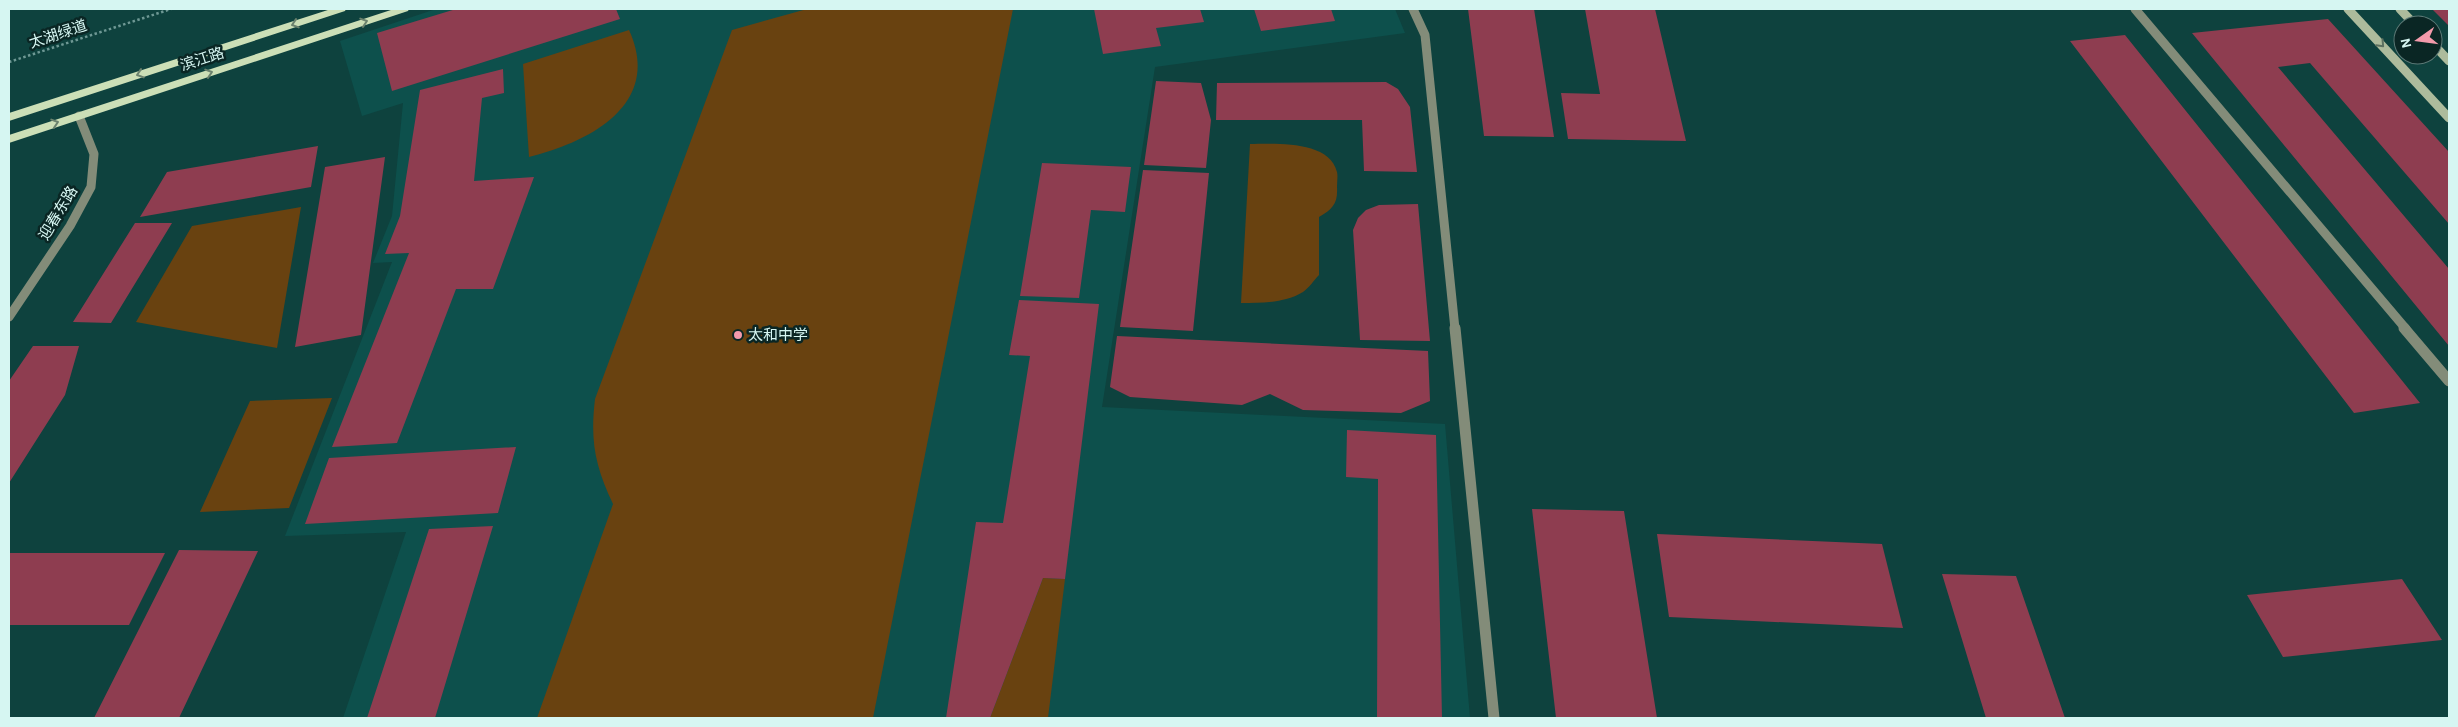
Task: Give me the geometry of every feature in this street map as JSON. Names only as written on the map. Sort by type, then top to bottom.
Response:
[{"type":"main road","name":"滨江路","points":[[9,117],[341,9]]},
{"type":"main road","name":"滨江路","points":[[9,139],[404,9]]},
{"type":"main road","points":[[2348,9],[2449,118]]},
{"type":"street","points":[[1414,9],[1425,35],[1494,718]]},
{"type":"street","points":[[2136,9],[2449,381]]},
{"type":"street","name":"迎春东路","points":[[9,317],[70,226],[91,187],[94,154],[78,116]]},
{"type":"path","name":"太湖绿道","points":[[9,62],[171,9]]},
{"type":"shaded area","name":"太和中学","points":[[436,9],[1395,9],[1405,33],[1155,67],[1102,407],[1445,424],[1470,718],[343,718],[406,532],[285,536],[392,262],[373,263],[392,216],[403,103],[362,116],[340,41]]},
{"type":"shaded area","points":[[807,9],[1013,9],[873,718],[537,718],[613,504],[595,453],[593,428],[595,399],[732,30]]},
{"type":"shaded area","points":[[629,30],[637,56],[636,79],[628,99],[615,116],[596,130],[575,141],[529,157],[523,64]]},
{"type":"shaded area","points":[[1250,144],[1286,144],[1313,149],[1324,154],[1332,162],[1337,172],[1337,193],[1334,205],[1319,217],[1319,275],[1303,292],[1296,296],[1281,300],[1241,303]]},
{"type":"shaded area","points":[[301,207],[277,348],[136,322],[192,226]]},
{"type":"shaded area","points":[[332,398],[289,508],[200,512],[250,401]]},
{"type":"shaded area","points":[[1043,578],[1065,579],[1048,718],[990,718]]},
{"type":"building","points":[[456,9],[616,9],[620,19],[392,91],[377,33]]},
{"type":"building","points":[[1094,9],[1200,9],[1204,22],[1156,28],[1161,46],[1103,54]]},
{"type":"building","points":[[1254,9],[1331,9],[1335,21],[1261,31]]},
{"type":"building","points":[[1468,9],[1534,9],[1554,137],[1484,136]]},
{"type":"building","points":[[1585,9],[1655,9],[1686,141],[1568,139],[1561,93],[1600,94]]},
{"type":"building","points":[[2432,9],[2449,9],[2449,26],[2443,20],[2443,15],[2438,15]]},
{"type":"building","points":[[2328,19],[2449,152],[2449,224],[2310,63],[2278,67],[2449,269],[2449,346],[2192,33]]},
{"type":"building","points":[[2125,35],[2420,403],[2354,413],[2070,41]]},
{"type":"building","points":[[503,69],[504,93],[482,98],[474,181],[534,177],[493,289],[456,289],[397,443],[332,447],[409,253],[385,254],[400,216],[420,90]]},
{"type":"building","points":[[1156,81],[1201,83],[1211,120],[1206,168],[1144,165]]},
{"type":"building","points":[[1386,82],[1398,89],[1410,107],[1417,172],[1364,171],[1362,120],[1216,120],[1217,83]]},
{"type":"building","points":[[318,146],[311,187],[140,217],[167,172]]},
{"type":"building","points":[[385,157],[361,335],[295,347],[325,167]]},
{"type":"building","points":[[1042,163],[1131,167],[1125,212],[1091,210],[1079,298],[1020,296]]},
{"type":"building","points":[[1143,170],[1209,173],[1193,331],[1120,327]]},
{"type":"building","points":[[1418,204],[1430,341],[1360,340],[1353,230],[1358,218],[1366,210],[1379,205]]},
{"type":"building","points":[[135,223],[172,223],[111,323],[73,322]]},
{"type":"building","points":[[1019,300],[1099,304],[1065,579],[1043,578],[990,718],[946,718],[976,522],[1003,523],[1030,356],[1009,355]]},
{"type":"building","points":[[1117,336],[1428,351],[1430,401],[1401,413],[1303,410],[1270,394],[1242,405],[1130,397],[1110,387]]},
{"type":"building","points":[[33,346],[79,346],[65,395],[9,483],[9,381]]},
{"type":"building","points":[[1347,430],[1436,435],[1442,718],[1377,718],[1378,479],[1346,477]]},
{"type":"building","points":[[516,447],[498,513],[305,524],[329,458]]},
{"type":"building","points":[[1532,509],[1624,511],[1657,718],[1556,718]]},
{"type":"building","points":[[493,526],[435,718],[367,718],[429,529]]},
{"type":"building","points":[[1657,534],[1882,544],[1903,628],[1669,617]]},
{"type":"building","points":[[179,550],[258,551],[179,718],[94,718]]},
{"type":"building","points":[[9,553],[165,553],[129,625],[9,625]]},
{"type":"building","points":[[1942,574],[2016,576],[2065,718],[1986,718]]},
{"type":"building","points":[[2402,579],[2442,640],[2283,657],[2247,595]]},
{"type":"place","name":"太和中学","points":[[738,335]]}]
